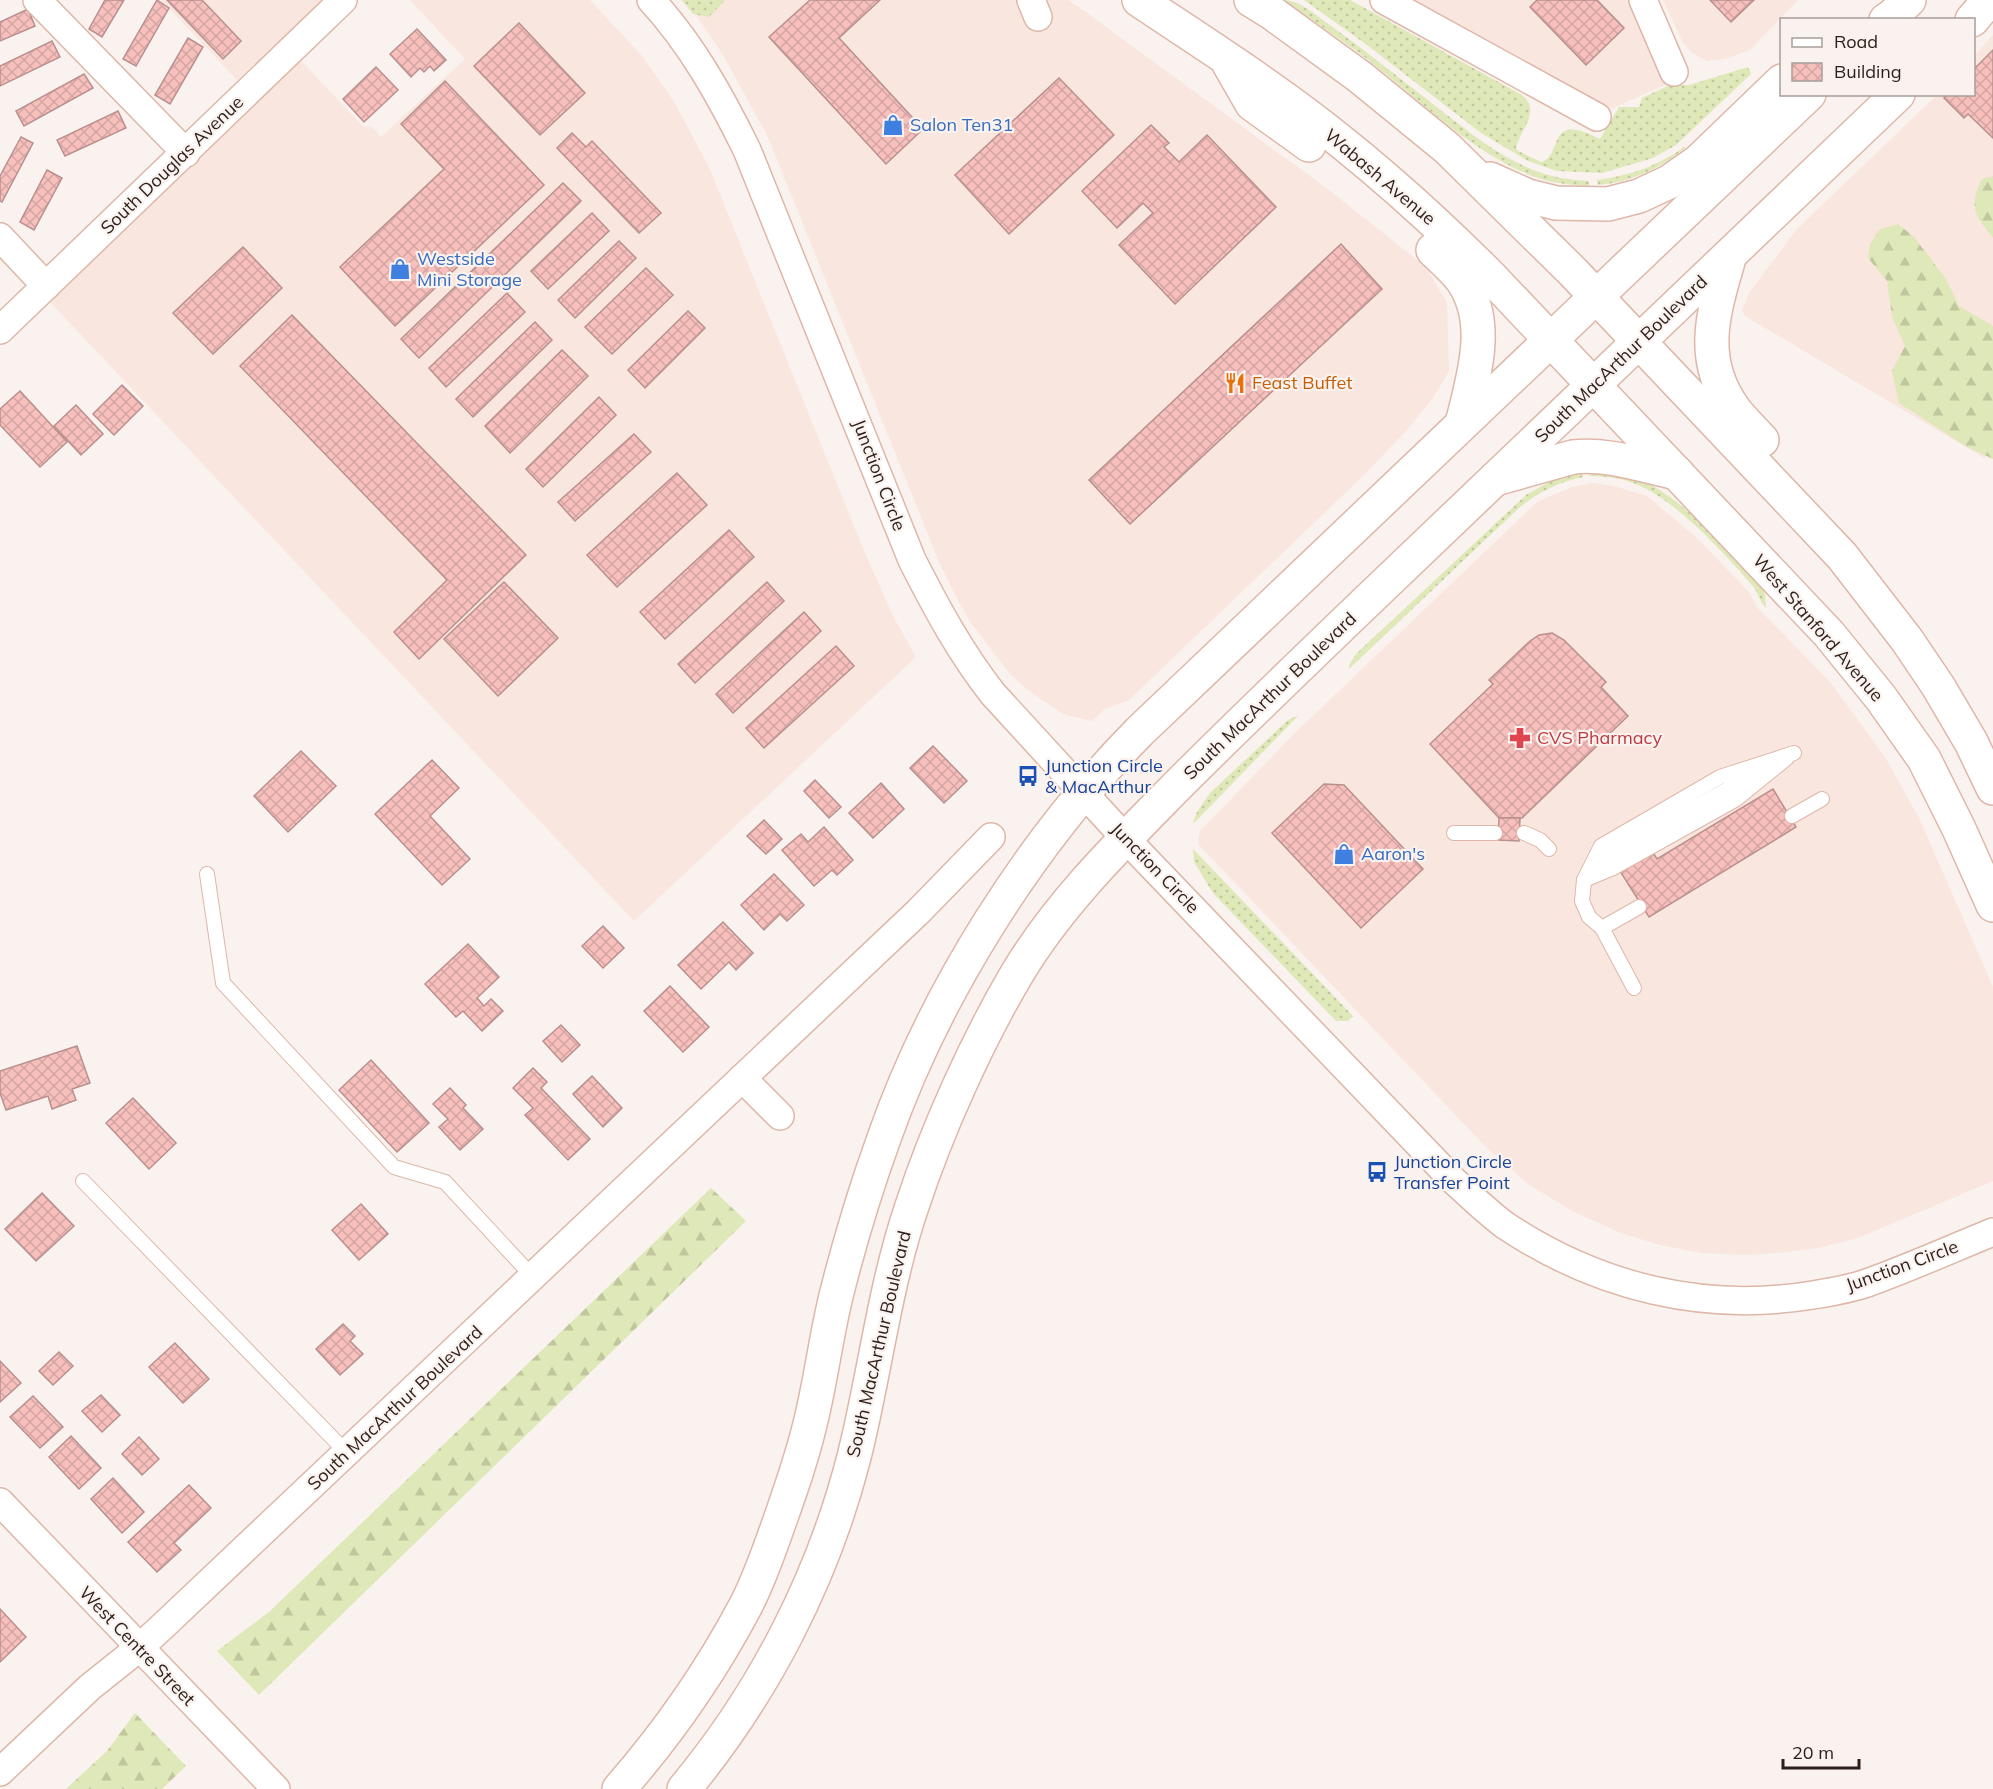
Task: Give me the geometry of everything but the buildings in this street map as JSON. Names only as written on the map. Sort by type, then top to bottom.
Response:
[{"type":"main road","name":"Wabash Avenue","points":[[1139,0],[1281,96],[1343,143],[1400,191],[1461,247],[1593,386]]},
{"type":"main road","points":[[1251,0],[1360,77],[1447,148],[1490,179],[1528,196],[1556,203],[1608,204],[1639,196],[1669,182],[1699,161],[1780,83]]},
{"type":"main road","points":[[1974,18],[1989,0]]},
{"type":"main road","points":[[1225,57],[1252,104],[1304,141],[1365,190],[1448,264],[1463,282],[1472,304],[1479,333],[1476,359],[1462,424]]},
{"type":"main road","points":[[619,1789],[663,1736],[702,1682],[747,1605],[792,1486],[811,1421],[836,1297],[883,1139],[908,1077],[943,1004],[976,946],[1029,864],[1084,793],[1140,731],[1807,96]]},
{"type":"main road","name":"South MacArthur Boulevard","points":[[684,1789],[740,1714],[792,1625],[816,1569],[854,1458],[889,1288],[912,1206],[946,1118],[978,1047],[1018,972],[1054,918],[1076,890],[1125,838],[1326,639],[1896,96]]},
{"type":"main road","points":[[1447,148],[1538,236],[1842,556],[1907,640],[1938,686],[1971,742],[1993,788]]},
{"type":"main road","points":[[1730,255],[1714,309],[1711,331],[1711,352],[1722,390],[1734,411],[1833,515],[1842,556]]},
{"type":"main road","name":"West Stanford Avenue","points":[[1593,386],[1829,634],[1881,698],[1924,759],[1989,885]]},
{"type":"main road","points":[[1495,479],[1586,455],[1605,456],[1677,473]]},
{"type":"street","points":[[37,0],[186,153]]},
{"type":"street","name":"South Douglas Avenue","points":[[0,330],[343,0]]},
{"type":"street","name":"Junction Circle","points":[[651,0],[694,57],[725,105],[747,150],[912,560],[942,621],[977,674],[1125,838],[1455,1181],[1506,1225],[1571,1262],[1629,1284],[1705,1300],[1752,1302],[1792,1298],[1865,1284],[1993,1232]]},
{"type":"street","points":[[1384,0],[1597,117]]},
{"type":"street","points":[[1644,0],[1674,72]]},
{"type":"street","points":[[0,237],[46,286]]},
{"type":"street","name":"South MacArthur Boulevard","points":[[0,1772],[90,1687],[139,1648],[347,1453],[918,912],[991,837]]},
{"type":"street","points":[[742,1078],[780,1116]]},
{"type":"street","name":"West Centre Street","points":[[0,1502],[276,1789]]},
{"type":"lane","points":[[1584,879],[1613,868],[1735,800],[1794,753],[1720,777],[1601,846],[1584,879],[1582,901],[1589,917],[1602,928],[1634,988]]},
{"type":"lane","points":[[1792,816],[1822,799]]},
{"type":"lane","points":[[1454,833],[1495,833]]},
{"type":"lane","points":[[1524,833],[1540,840],[1549,849]]},
{"type":"lane","points":[[207,874],[223,983],[394,1167],[445,1182],[533,1277]]},
{"type":"lane","points":[[1602,928],[1639,907]]},
{"type":"lane","points":[[83,1181],[347,1453]]},
{"type":"shaded area","points":[[161,0],[322,0],[237,80]]},
{"type":"shaded area","points":[[410,0],[590,0],[642,56],[673,100],[709,167],[864,551],[894,618],[916,657],[634,921],[50,302],[301,61],[363,126],[372,127],[381,137],[465,59]]},
{"type":"shaded area","points":[[681,0],[1069,0],[1329,190],[1426,267],[1447,303],[1449,371],[1433,398],[1406,431],[1364,475],[1129,700],[1105,709],[1092,721],[1063,714],[1028,690],[1010,674],[971,623],[954,593],[939,562],[768,137],[723,55],[698,18]]},
{"type":"shaded area","points":[[1415,0],[1628,0],[1667,84],[1611,109]]},
{"type":"shaded area","points":[[1663,0],[1798,0],[1750,50],[1725,59],[1707,61],[1692,53],[1682,41]]},
{"type":"shaded area","points":[[1993,35],[1993,449],[1984,458],[1745,316],[1742,311],[1749,293],[1797,229],[1936,96],[1975,96],[1975,55]]},
{"type":"shaded area","points":[[1593,483],[1614,486],[1647,496],[1697,538],[1748,591],[1757,607],[1830,682],[1885,757],[1920,820],[1993,987],[1993,1181],[1858,1238],[1818,1248],[1745,1255],[1702,1253],[1660,1245],[1621,1233],[1572,1211],[1528,1184],[1485,1146],[1198,844],[1200,831],[1294,734],[1537,502],[1572,487]]},
{"type":"green space","points":[[682,0],[725,0],[709,17],[693,14]]},
{"type":"green space","points":[[1283,0],[1303,6],[1316,15],[1496,151],[1538,172],[1559,178],[1589,181],[1589,186],[1548,181],[1499,160],[1452,128],[1366,58]]},
{"type":"green space","points":[[1304,0],[1350,0],[1522,95],[1528,101],[1530,114],[1516,148],[1541,162],[1548,158],[1558,137],[1563,132],[1583,131],[1600,139],[1619,107],[1639,107],[1642,98],[1670,85],[1689,85],[1748,67],[1751,74],[1676,145],[1653,158],[1602,173],[1557,171],[1528,161],[1481,133],[1367,45]]},
{"type":"green space","points":[[1684,147],[1665,162],[1633,178],[1598,185],[1597,180],[1643,169],[1664,160]]},
{"type":"green space","points":[[1993,176],[1993,238],[1978,217],[1975,197],[1982,179]]},
{"type":"green space","points":[[1898,224],[1914,237],[1946,279],[1959,306],[1993,326],[1993,459],[1967,447],[1899,403],[1892,371],[1905,346],[1892,317],[1887,281],[1868,258],[1870,244],[1880,229]]},
{"type":"green space","points":[[1590,471],[1618,474],[1638,480],[1675,501],[1707,529],[1762,587],[1766,608],[1753,587],[1727,557],[1683,514],[1636,484],[1602,476],[1590,476]]},
{"type":"green space","points":[[1583,472],[1583,477],[1550,488],[1520,507],[1349,669],[1356,654],[1526,495],[1554,479]]},
{"type":"green space","points":[[1299,715],[1194,823],[1197,812],[1210,793],[1288,720]]},
{"type":"green space","points":[[1193,849],[1353,1016],[1348,1021],[1336,1021],[1213,893],[1194,862]]},
{"type":"green space","points":[[711,1188],[746,1221],[259,1695],[217,1651],[269,1612]]},
{"type":"green space","points":[[135,1713],[186,1766],[162,1789],[66,1789],[107,1751]]},
{"type":"place","name":"Salon Ten31","points":[[893,125]]},
{"type":"place","name":"Westside Mini Storage","points":[[400,269]]},
{"type":"place","name":"Feast Buffet","points":[[1235,383]]},
{"type":"place","name":"CVS Pharmacy","points":[[1520,738]]},
{"type":"place","name":"Junction Circle & MacArthur","points":[[1028,776]]},
{"type":"place","name":"Aaron's","points":[[1344,854]]},
{"type":"place","name":"Junction Circle Transfer Point","points":[[1377,1172]]}]
